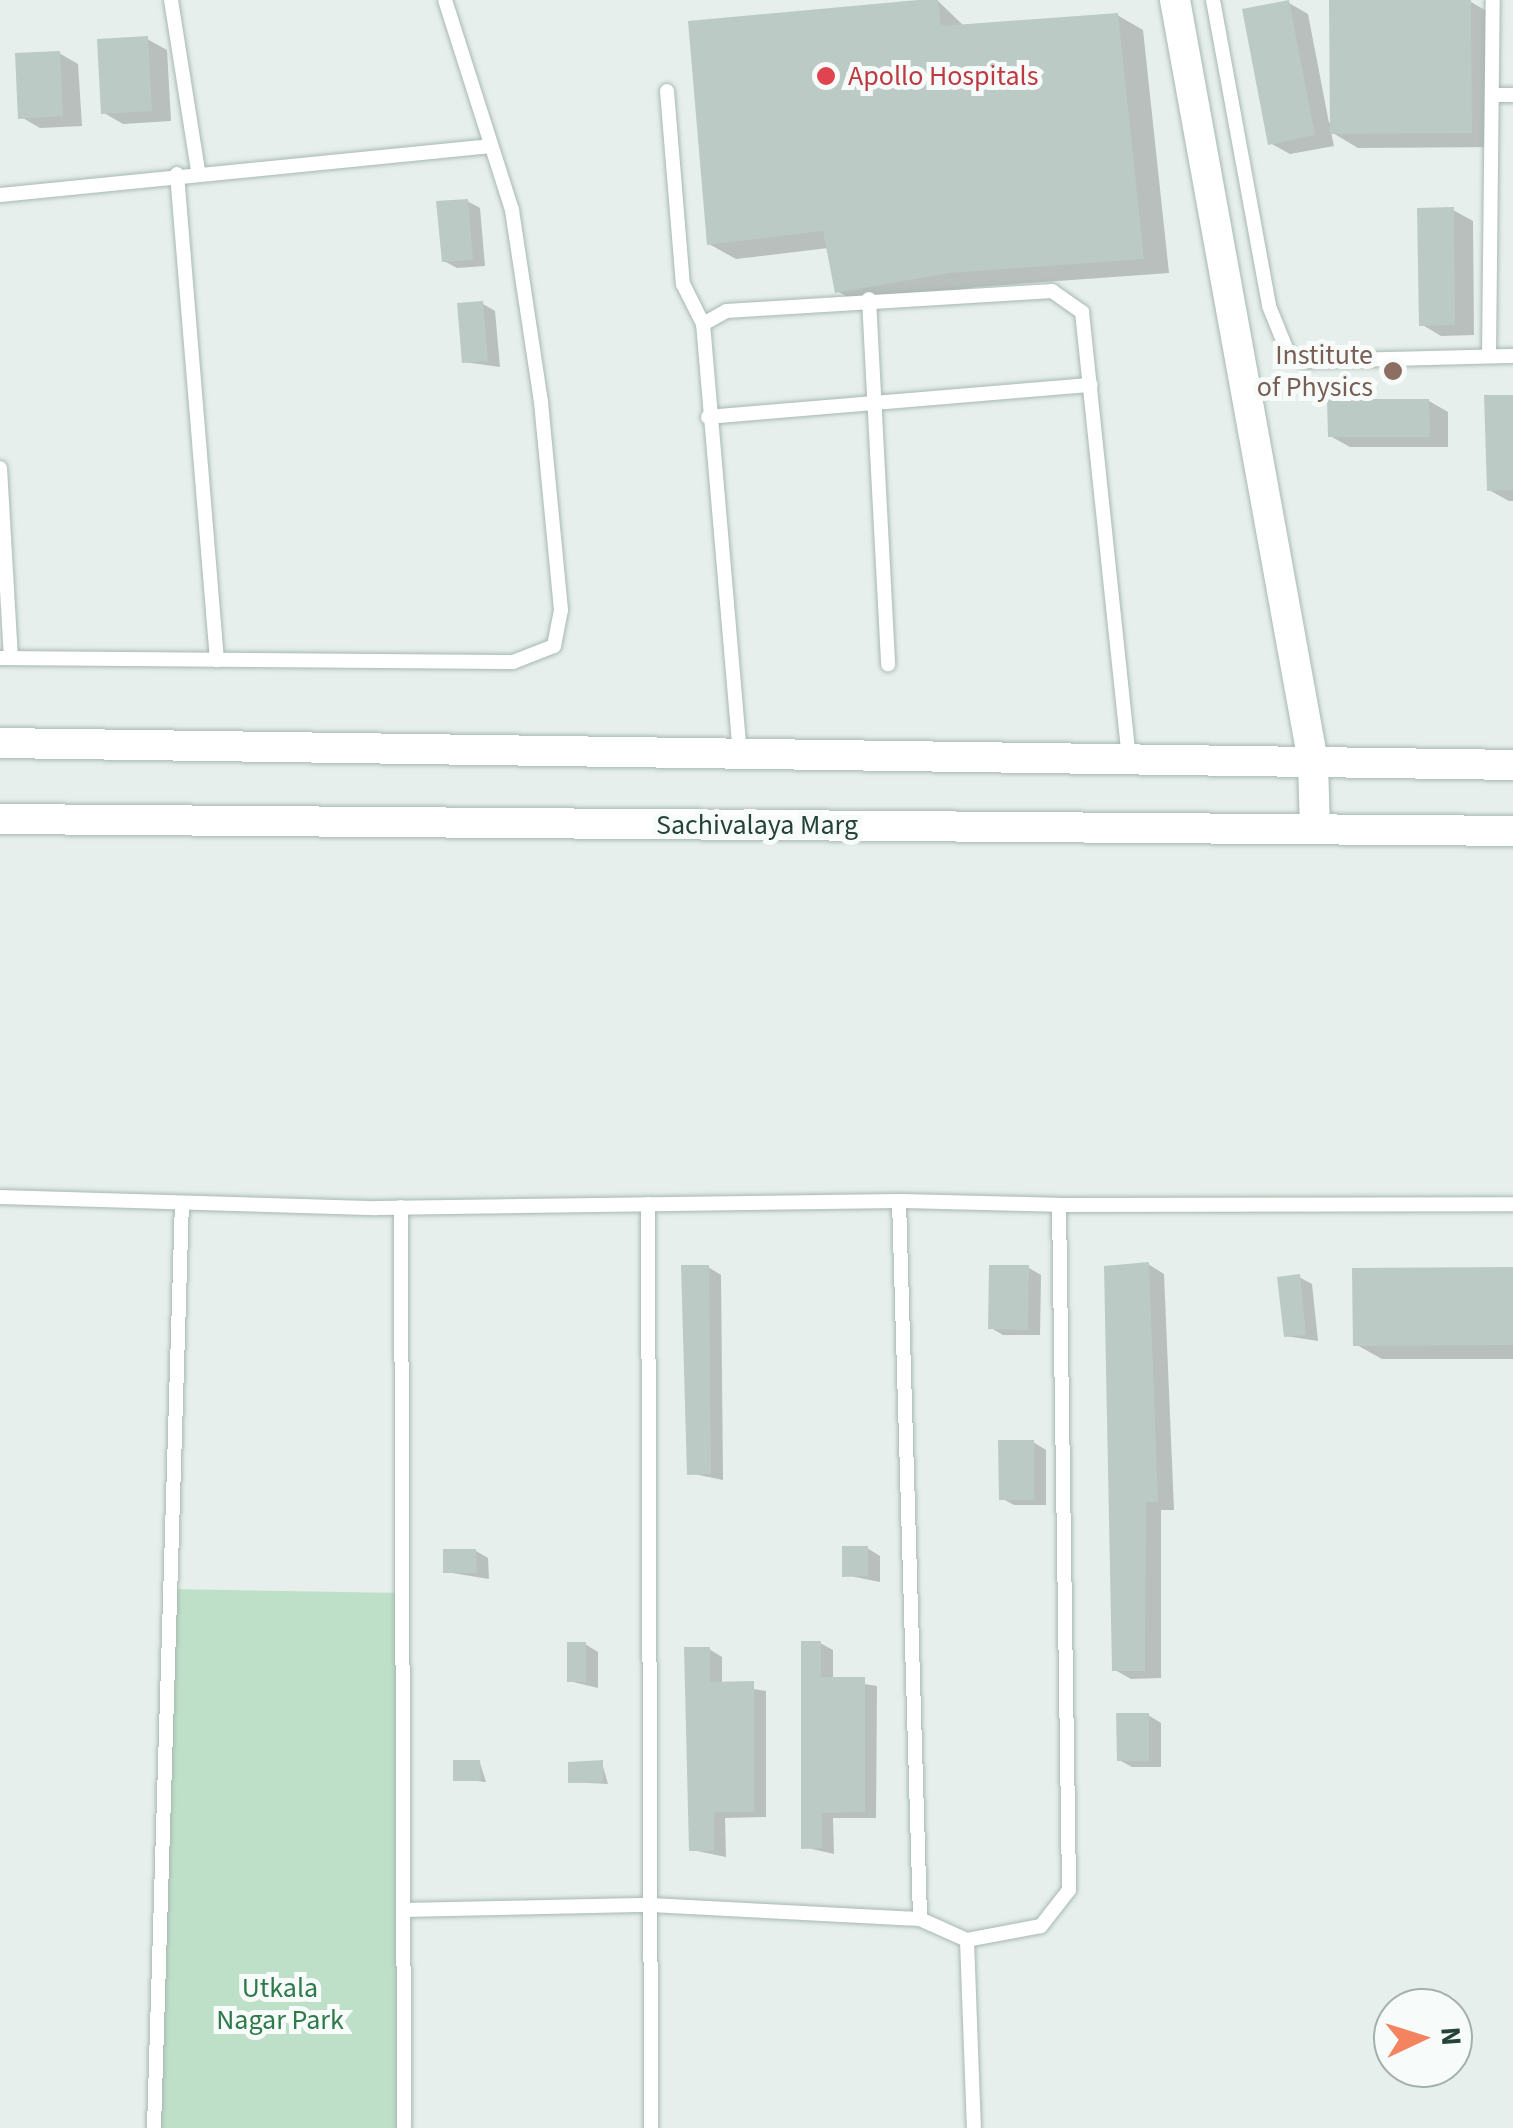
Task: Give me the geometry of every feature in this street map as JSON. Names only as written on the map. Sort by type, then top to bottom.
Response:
[{"type":"main road","points":[[1175,0],[1313,762],[1315,829]]},
{"type":"main road","points":[[0,743],[1129,763],[1513,765]]},
{"type":"main road","name":"Sachivalaya Marg","points":[[0,819],[1513,832]]},
{"type":"lane","points":[[171,0],[198,171]]},
{"type":"lane","points":[[0,468],[6,658],[512,662],[554,646],[561,610],[541,402],[512,210],[445,0]]},
{"type":"lane","points":[[1213,0],[1268,306],[1288,353],[1306,361],[1513,356]]},
{"type":"lane","points":[[1488,356],[1493,0]]},
{"type":"lane","points":[[667,91],[683,284],[702,324],[740,756]]},
{"type":"lane","points":[[1492,94],[1513,95]]},
{"type":"lane","points":[[0,195],[198,171],[490,146]]},
{"type":"lane","points":[[177,174],[217,660]]},
{"type":"lane","points":[[702,324],[726,310],[1052,290],[1082,312],[1129,763]]},
{"type":"lane","points":[[869,300],[880,402],[888,665]]},
{"type":"lane","points":[[708,417],[1091,385]]},
{"type":"lane","points":[[0,1197],[401,1208],[899,1201],[1058,1205],[1513,1204]]},
{"type":"lane","points":[[899,1201],[920,1919]]},
{"type":"lane","points":[[154,2128],[182,1203]]},
{"type":"lane","points":[[648,1204],[650,2128]]},
{"type":"lane","points":[[404,1910],[651,1905],[920,1919],[967,1940],[1041,1926],[1069,1890],[1058,1205]]},
{"type":"lane","points":[[401,1208],[404,2128]]},
{"type":"lane","points":[[967,1940],[974,2128]]},
{"type":"green space","name":"Utkala Nagar Park","points":[[168,1589],[401,1593],[402,2128],[155,2128]]},
{"type":"building","points":[[938,0],[941,26],[1118,13],[1144,259],[949,273],[835,293],[823,231],[707,245],[688,21]]},
{"type":"building","points":[[1289,0],[1315,135],[1268,145],[1242,9]]},
{"type":"building","points":[[1329,0],[1471,0],[1472,133],[1330,134]]},
{"type":"building","points":[[148,36],[152,111],[101,114],[97,39]]},
{"type":"building","points":[[60,51],[63,116],[18,119],[15,53]]},
{"type":"building","points":[[468,199],[473,260],[442,262],[436,201]]},
{"type":"building","points":[[1454,207],[1455,325],[1419,326],[1417,208]]},
{"type":"building","points":[[483,301],[488,361],[462,363],[457,303]]},
{"type":"building","points":[[1484,395],[1513,395],[1513,490],[1487,491]]},
{"type":"building","points":[[1327,399],[1429,399],[1430,437],[1328,437]]},
{"type":"building","points":[[1149,1262],[1158,1502],[1146,1502],[1145,1671],[1112,1671],[1104,1266]]},
{"type":"building","points":[[681,1265],[709,1265],[711,1474],[687,1475]]},
{"type":"building","points":[[989,1265],[1029,1265],[1028,1330],[988,1329]]},
{"type":"building","points":[[1513,1267],[1513,1345],[1353,1346],[1352,1268]]},
{"type":"building","points":[[1300,1274],[1306,1335],[1284,1337],[1277,1277]]},
{"type":"building","points":[[998,1440],[1034,1440],[1034,1500],[999,1500]]},
{"type":"building","points":[[842,1546],[868,1546],[868,1576],[842,1577]]},
{"type":"building","points":[[443,1549],[476,1549],[477,1573],[443,1573]]},
{"type":"building","points":[[801,1641],[821,1641],[821,1677],[865,1677],[865,1812],[822,1813],[822,1848],[801,1849]]},
{"type":"building","points":[[567,1642],[586,1642],[586,1682],[567,1682]]},
{"type":"building","points":[[684,1647],[710,1647],[710,1682],[754,1681],[754,1812],[714,1812],[714,1851],[689,1851]]},
{"type":"building","points":[[1116,1713],[1149,1713],[1149,1761],[1117,1761]]},
{"type":"building","points":[[453,1760],[480,1760],[481,1781],[453,1781]]},
{"type":"building","points":[[603,1760],[603,1782],[568,1783],[568,1762]]},
{"type":"place","name":"Apollo Hospitals","points":[[826,76]]},
{"type":"place","name":"Institute of Physics","points":[[1393,371]]}]
